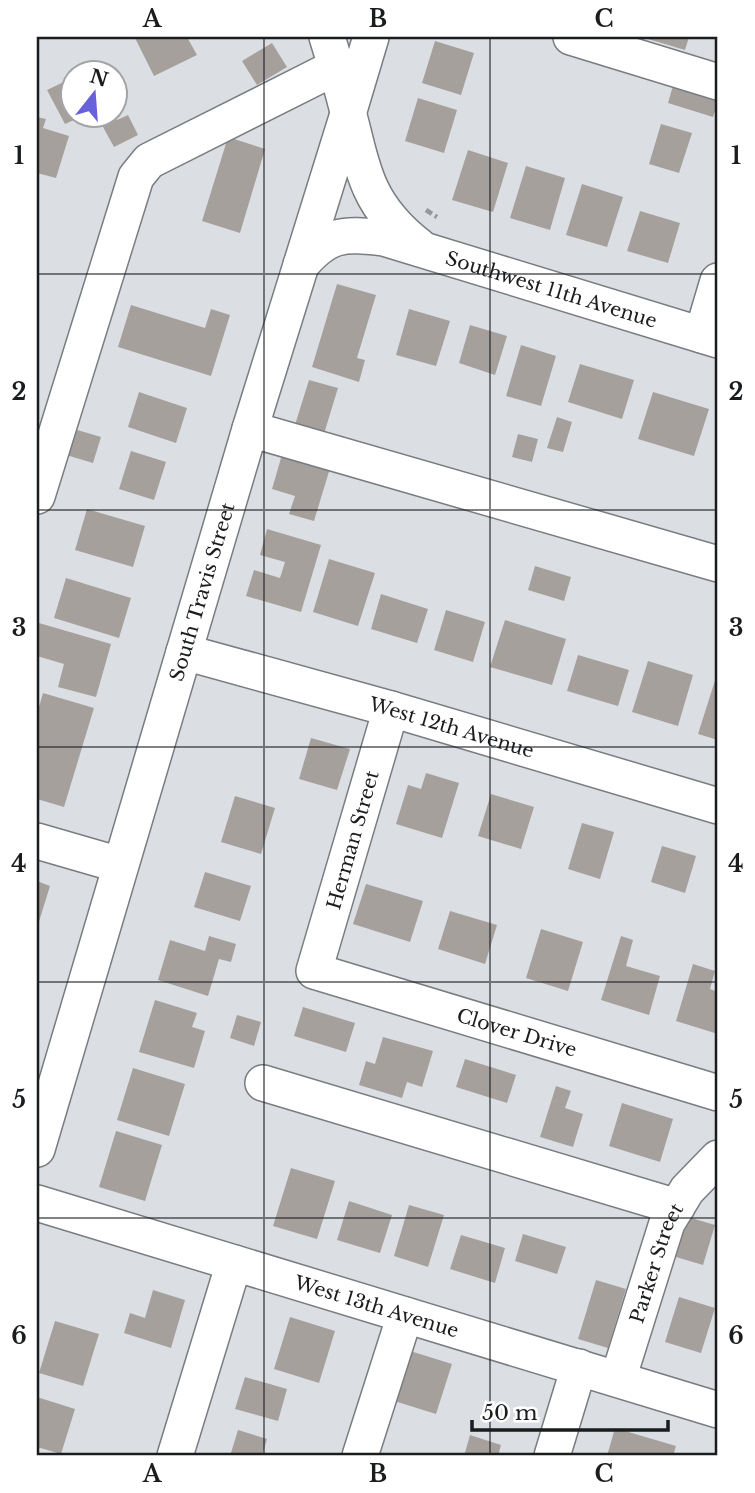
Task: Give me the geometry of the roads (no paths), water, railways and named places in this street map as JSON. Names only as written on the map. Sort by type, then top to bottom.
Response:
[{"type":"street","name":"South Travis Street","points":[[37,1149],[250,429],[371,37]]},
{"type":"street","points":[[571,37],[718,82]]},
{"type":"street","points":[[37,496],[136,177],[149,161],[332,52],[362,166],[371,190],[409,239],[425,251]]},
{"type":"street","name":"Southwest 11th Avenue","points":[[318,209],[359,222],[384,238]]},
{"type":"street","name":"Southwest 11th Avenue","points":[[301,265],[314,250],[327,241],[344,236],[384,238],[710,337]]},
{"type":"street","points":[[710,337],[718,281]]},
{"type":"street","points":[[250,429],[718,564]]},
{"type":"street","name":"West 12th Avenue","points":[[184,652],[391,709],[718,806]]},
{"type":"street","name":"Herman Street","points":[[314,971],[391,709]]},
{"type":"street","points":[[37,841],[120,865]]},
{"type":"street","name":"Clover Drive","points":[[314,971],[718,1093]]},
{"type":"street","points":[[263,1083],[677,1207]]},
{"type":"street","name":"Parker Street","points":[[618,1379],[667,1223],[687,1190],[718,1158]]},
{"type":"street","name":"West 13th Avenue","points":[[37,1203],[718,1410]]},
{"type":"street","points":[[175,1456],[234,1263]]},
{"type":"street","points":[[360,1456],[405,1315]]},
{"type":"street","points":[[552,1456],[579,1367]]}]
